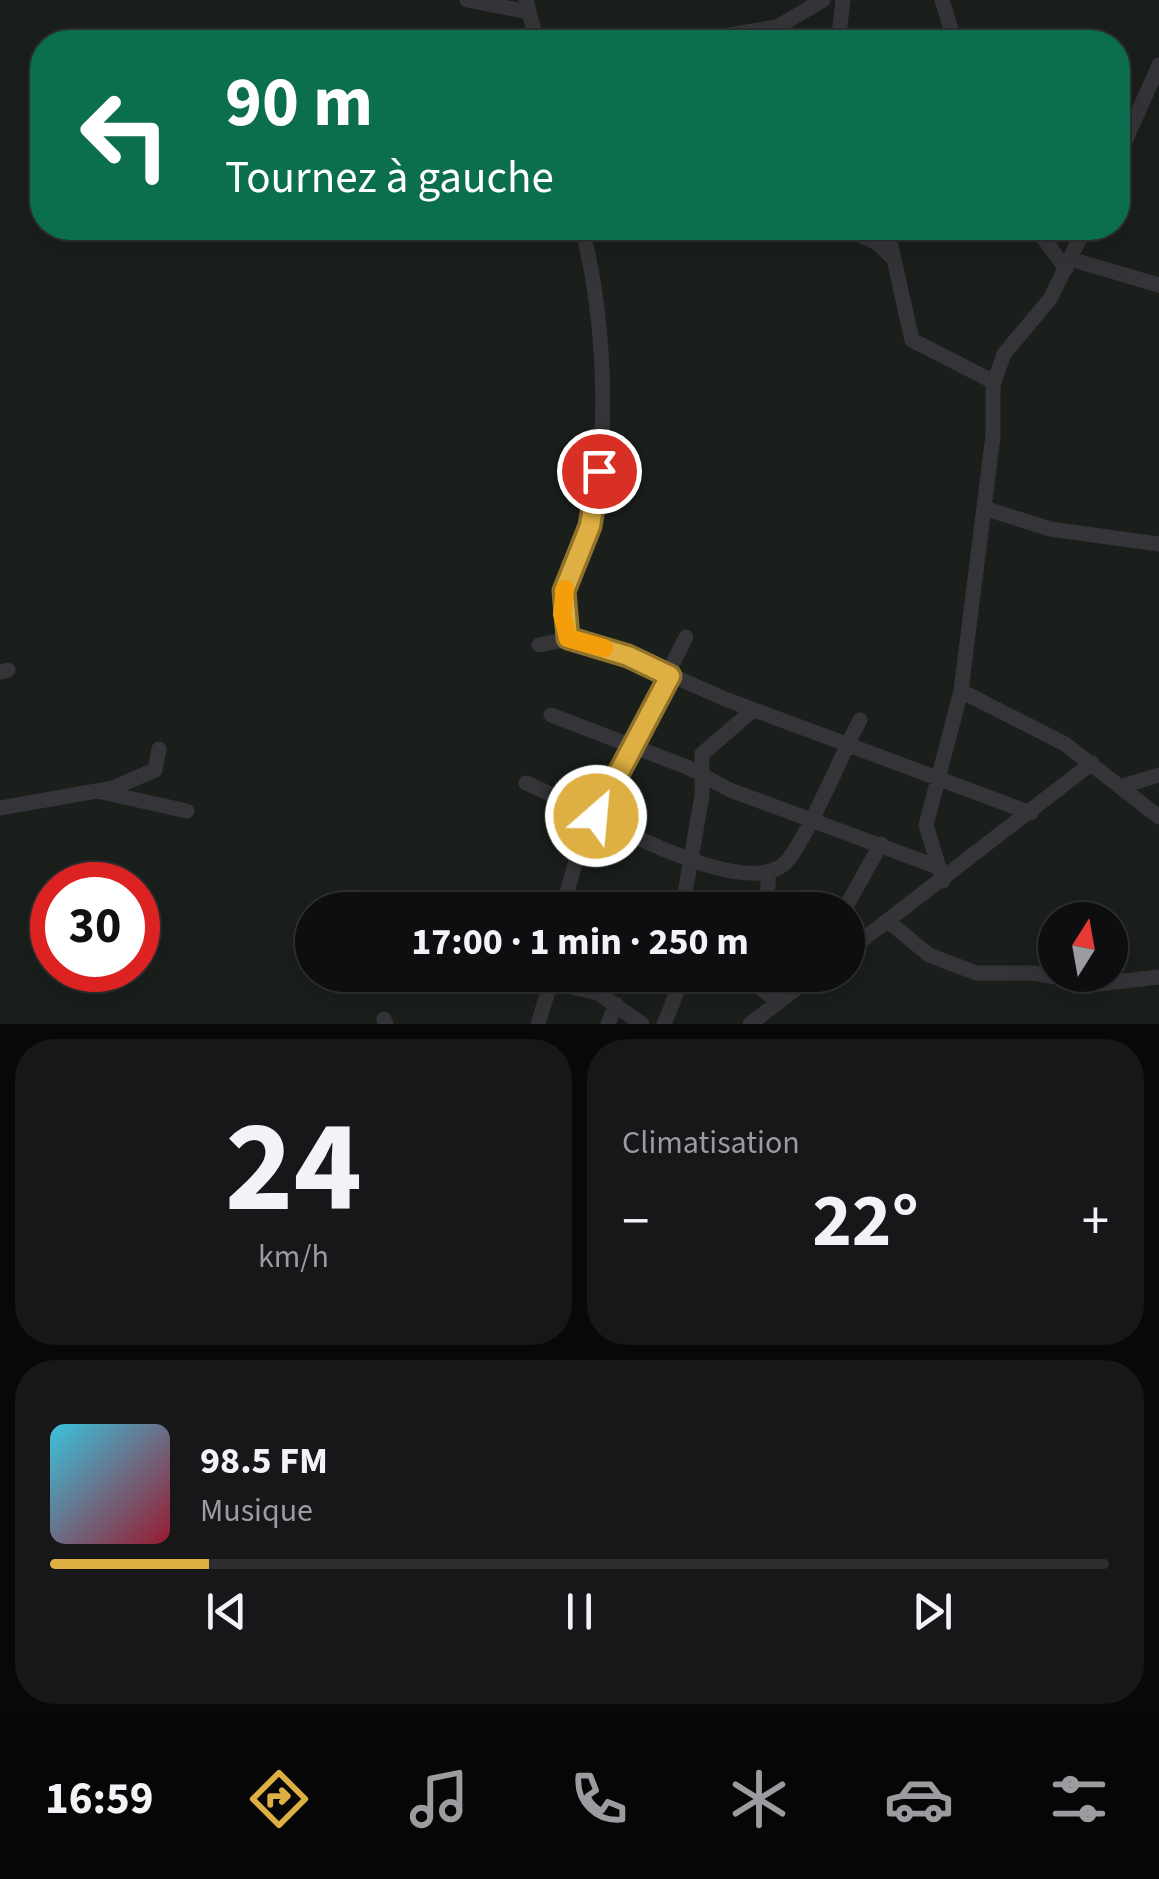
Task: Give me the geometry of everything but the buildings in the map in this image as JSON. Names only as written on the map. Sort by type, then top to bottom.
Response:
[{"type":"street","points":[[468,0],[528,6]]},
{"type":"street","points":[[759,30],[776,27],[823,0]]},
{"type":"street","points":[[839,30],[842,0]]},
{"type":"street","points":[[942,0],[951,30]]},
{"type":"street","points":[[1130,126],[1159,65]]},
{"type":"street","points":[[568,638],[564,591],[590,526],[599,471],[597,318],[584,240]]},
{"type":"street","points":[[870,240],[894,258]]},
{"type":"street","points":[[890,240],[912,340],[994,382]]},
{"type":"street","points":[[1047,240],[1068,264],[1159,284]]},
{"type":"street","points":[[943,881],[935,866],[926,825],[961,691],[994,424],[994,382],[1004,354],[1050,299],[1079,240]]},
{"type":"street","points":[[984,508],[1050,529],[1159,544]]},
{"type":"street","points":[[566,892],[573,865],[686,637]]},
{"type":"street","points":[[540,645],[568,638],[628,656],[753,710],[1031,813]]},
{"type":"street","points":[[961,691],[1092,763],[1159,816]]},
{"type":"street","points":[[686,892],[707,746],[753,710]]},
{"type":"street","points":[[551,715],[632,745],[730,790],[935,866]]},
{"type":"street","points":[[526,783],[692,859],[738,873],[770,871],[790,856],[860,720]]},
{"type":"street","points":[[0,808],[98,791],[148,776],[158,766],[159,750]]},
{"type":"street","points":[[865,940],[1092,763]]},
{"type":"street","points":[[1124,786],[1159,775]]},
{"type":"street","points":[[98,791],[187,811]]},
{"type":"street","points":[[854,892],[880,844]]},
{"type":"street","points":[[768,892],[770,871]]},
{"type":"street","points":[[889,922],[929,955],[976,972],[1033,972],[1098,984],[1159,977]]},
{"type":"street","points":[[538,1024],[548,992]]},
{"type":"street","points":[[595,992],[642,1024]]},
{"type":"street","points":[[664,1024],[677,992]]},
{"type":"street","points":[[767,992],[778,1002]]},
{"type":"street","points":[[750,1024],[789,992]]},
{"type":"street","points":[[608,1024],[616,1004]]},
{"type":"shaded area","points":[[0,0],[1159,0],[1159,1024],[0,1024]]},
{"type":"slow traffic","points":[[565,589],[562,614],[568,638],[604,648]]},
{"type":"route","points":[[596,816],[670,676],[628,656],[568,638],[565,630],[564,591],[570,567],[590,526],[599,471]]}]
